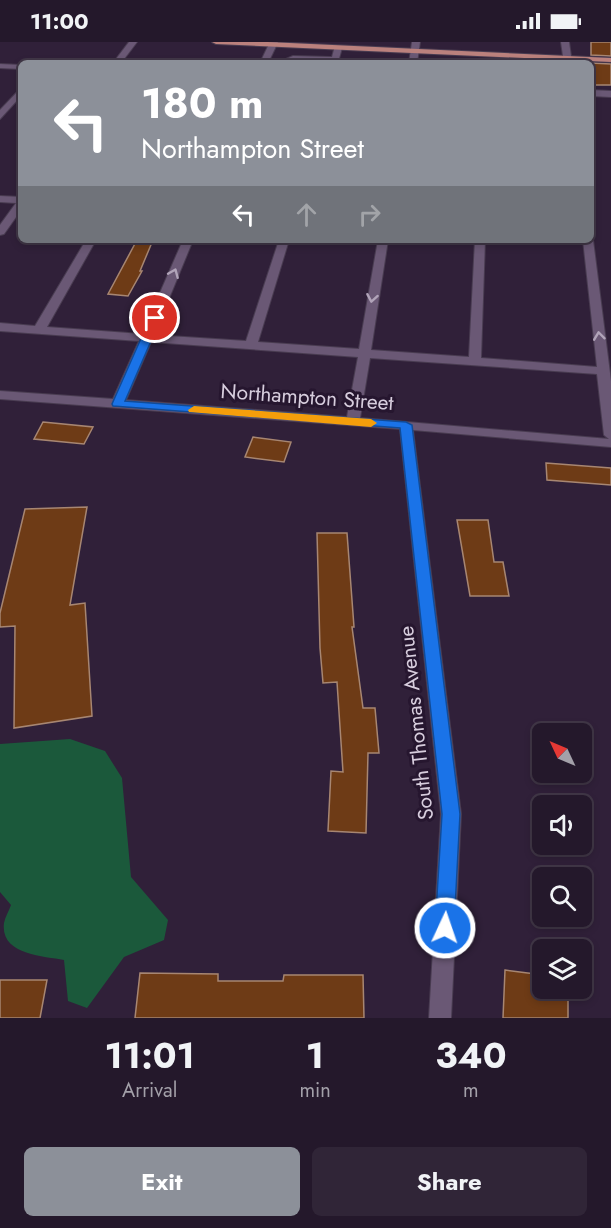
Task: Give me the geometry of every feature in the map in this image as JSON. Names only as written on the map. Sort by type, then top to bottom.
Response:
[{"type":"main road","points":[[216,42],[338,48],[415,46],[567,60],[611,60]]},
{"type":"street","points":[[119,60],[133,42]]},
{"type":"street","points":[[565,42],[567,60]]},
{"type":"street","points":[[265,60],[273,44]]},
{"type":"street","points":[[296,47],[296,59],[325,60]]},
{"type":"street","points":[[311,59],[316,47]]},
{"type":"street","points":[[338,48],[339,60]]},
{"type":"street","points":[[0,66],[18,67]]},
{"type":"street","points":[[594,93],[611,94]]},
{"type":"street","points":[[0,116],[18,95]]},
{"type":"street","points":[[0,199],[18,202]]},
{"type":"street","points":[[0,232],[18,206]]},
{"type":"street","points":[[39,330],[89,243]]},
{"type":"street","points":[[118,404],[187,243]]},
{"type":"street","points":[[251,346],[283,243]]},
{"type":"street","points":[[353,422],[362,354],[382,243]]},
{"type":"street","points":[[475,362],[480,243]]},
{"type":"street","points":[[588,243],[611,435]]},
{"type":"street","points":[[0,327],[603,371]]},
{"type":"street","name":"Northampton Street","points":[[0,395],[406,425],[611,443]]},
{"type":"street","name":"South Thomas Avenue","points":[[406,425],[451,814],[440,1018]]},
{"type":"green space","points":[[70,739],[105,751],[122,778],[131,877],[168,920],[164,940],[124,957],[87,1008],[68,1001],[64,960],[25,952],[9,942],[5,934],[4,923],[11,905],[0,892],[0,744]]},
{"type":"building","points":[[591,42],[611,42],[611,56],[591,55]]},
{"type":"building","points":[[594,63],[611,64],[611,85],[594,85]]},
{"type":"building","points":[[135,243],[152,243],[140,271],[142,271],[128,296],[108,294]]},
{"type":"building","points":[[43,422],[93,427],[84,444],[34,439]]},
{"type":"building","points":[[253,437],[291,442],[284,462],[245,457]]},
{"type":"building","points":[[546,463],[611,468],[611,485],[547,480]]},
{"type":"building","points":[[87,507],[70,605],[85,603],[92,716],[14,728],[15,626],[0,627],[0,613],[25,509]]},
{"type":"building","points":[[457,520],[488,520],[494,562],[503,562],[509,596],[470,596]]},
{"type":"building","points":[[317,533],[347,533],[354,627],[352,627],[363,708],[375,708],[379,753],[368,753],[366,833],[328,831],[331,771],[343,772],[337,682],[323,683]]},
{"type":"building","points":[[505,970],[532,974],[532,999],[568,999],[568,1018],[503,1018]]},
{"type":"building","points":[[140,973],[218,974],[218,981],[283,981],[284,975],[363,975],[364,1018],[135,1018]]},
{"type":"building","points":[[0,980],[47,980],[40,1018],[0,1018]]},
{"type":"slow traffic","points":[[194,410],[371,423]]},
{"type":"route","points":[[155,318],[118,404],[406,425],[451,814],[445,928]]}]
